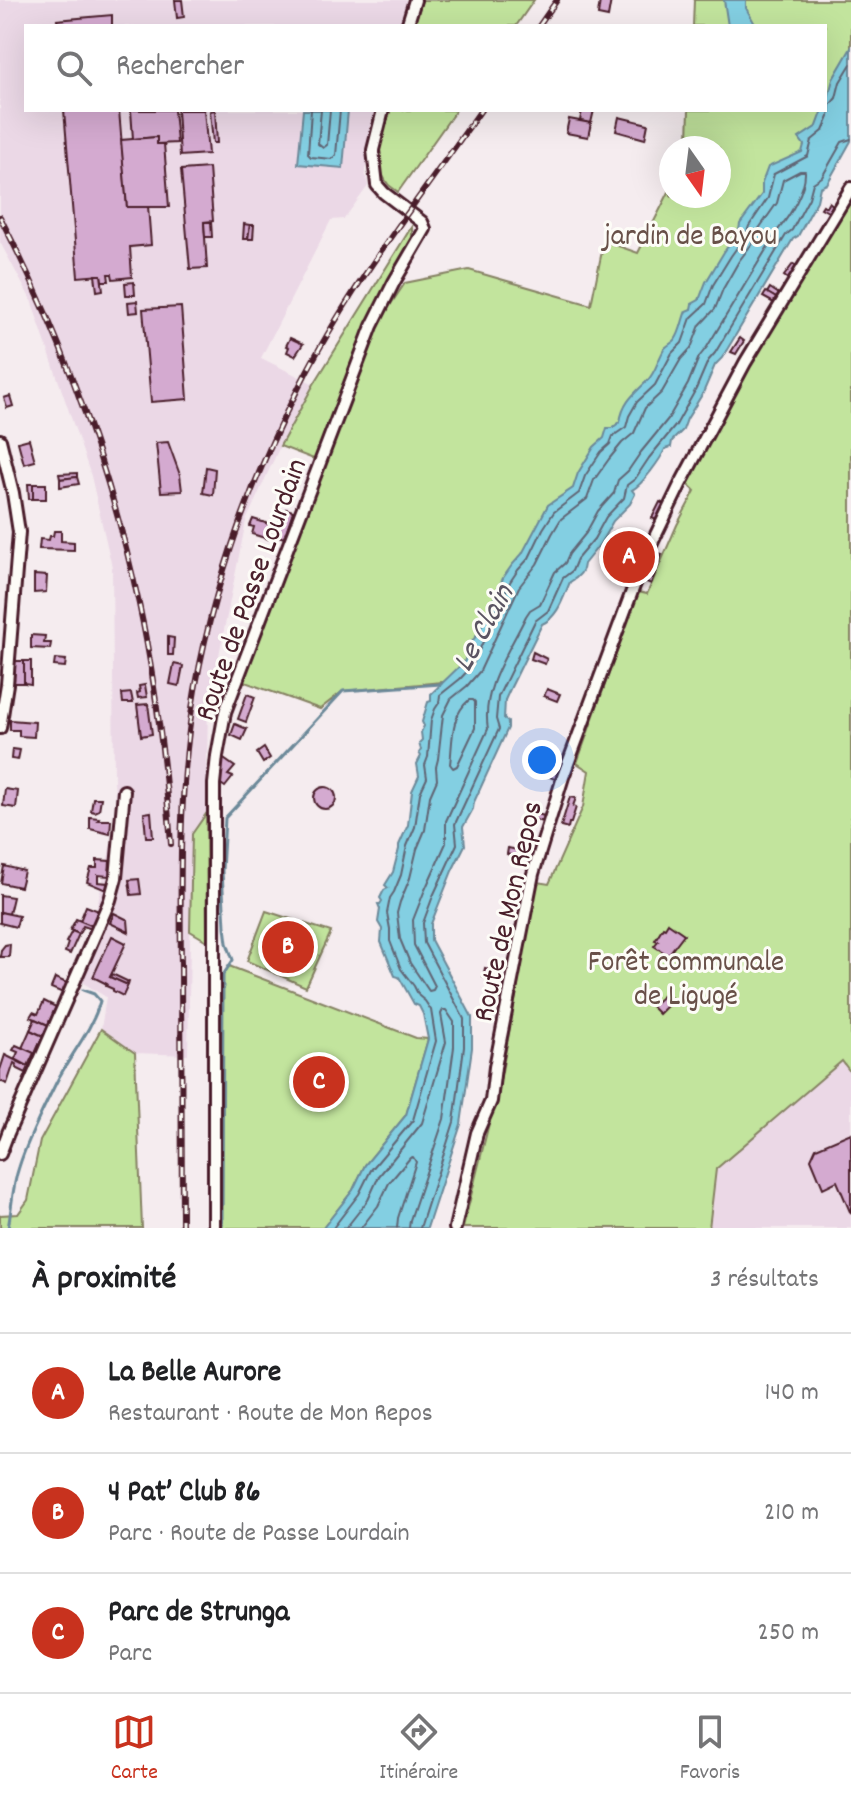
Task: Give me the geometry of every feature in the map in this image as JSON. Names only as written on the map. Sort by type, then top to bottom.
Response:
[{"type":"street","points":[[408,24],[415,0]]},
{"type":"street","name":"Route de Passe Lourdain","points":[[214,1228],[214,784],[217,756],[225,712],[372,326],[425,229],[422,222],[377,185],[373,150],[382,112]]},
{"type":"street","name":"Route de Mon Repos","points":[[455,1228],[477,1133],[491,1101],[533,874],[563,777],[634,586],[680,485],[745,363],[851,188]]},
{"type":"street","points":[[0,440],[19,532],[7,684],[0,728]]},
{"type":"street","points":[[0,1154],[110,900],[116,878],[124,791]]},
{"type":"shaded area","points":[[0,0],[410,0],[404,24],[24,24],[24,112],[380,112],[365,172],[368,186],[344,219],[331,220],[261,358],[314,384],[280,446],[246,521],[208,710],[206,814],[192,834],[188,1055],[135,1053],[101,1029],[106,997],[80,981],[117,818],[112,567],[91,476],[31,300],[0,242]]},
{"type":"shaded area","points":[[842,1061],[851,1073],[851,1228],[709,1228],[716,1169]]},
{"type":"green space","points":[[422,0],[534,0],[517,24],[415,24]]},
{"type":"green space","name":"jardin de Bayou","points":[[694,0],[851,0],[851,80],[476,679],[343,691],[320,709],[242,681],[377,325],[405,283],[469,270],[591,305],[604,241],[638,253],[661,208],[731,208],[731,136],[688,136],[689,112],[827,112],[827,24],[693,24]]},
{"type":"green space","points":[[386,112],[455,112],[398,192],[388,185],[380,167],[382,128]]},
{"type":"green space","name":"Forêt communale de Ligugé","points":[[851,197],[851,1073],[842,1061],[716,1169],[709,1228],[463,1228],[502,1071],[537,882],[549,884],[583,807],[589,771],[577,763],[638,592],[647,594],[695,491],[687,483],[755,356]]},
{"type":"green space","points":[[412,226],[412,238],[358,344],[316,460],[280,446],[314,384]]},
{"type":"green space","points":[[206,814],[207,941],[190,931],[192,834]]},
{"type":"green space","points":[[266,911],[331,932],[306,987],[247,961]]},
{"type":"green space","points":[[229,966],[416,1038],[428,1039],[406,1115],[365,1165],[353,1190],[323,1228],[222,1228],[223,975]]},
{"type":"green space","points":[[101,1029],[135,1053],[142,1228],[0,1228],[0,1215],[18,1214],[28,1200],[40,1141]]},
{"type":"water","points":[[724,0],[746,0],[746,8],[755,24],[728,24]]},
{"type":"water","points":[[851,48],[851,141],[827,184],[820,187],[817,201],[798,236],[793,239],[715,365],[683,430],[632,490],[635,494],[630,504],[613,521],[578,577],[570,582],[556,612],[542,624],[505,700],[504,719],[508,722],[508,728],[463,827],[465,845],[431,924],[431,940],[472,1017],[472,1048],[461,1124],[427,1228],[323,1228],[353,1190],[365,1165],[406,1115],[428,1039],[423,1014],[399,977],[395,976],[381,942],[378,904],[388,888],[385,885],[393,872],[399,845],[408,825],[412,791],[419,776],[417,764],[421,756],[422,722],[431,694],[464,662],[503,578],[522,554],[548,505],[573,488],[578,473],[594,447],[604,438],[607,428],[620,422],[626,404],[650,378],[665,348],[677,337],[686,311],[699,300],[740,224],[762,194],[768,167],[802,152],[804,145],[799,138],[817,126],[822,112],[827,112],[833,79]]},
{"type":"water","points":[[303,112],[348,112],[343,168],[298,164]]},
{"type":"building","points":[[175,0],[182,0],[184,17],[177,18]]},
{"type":"building","points":[[600,0],[611,0],[608,17],[598,15]]},
{"type":"building","points":[[112,15],[112,24],[58,24],[57,20]]},
{"type":"building","points":[[64,112],[119,112],[127,207],[148,206],[151,245],[130,247],[132,277],[113,279],[112,274],[108,274],[109,281],[102,281],[101,275],[78,277]]},
{"type":"building","points":[[131,112],[174,112],[177,143],[157,144],[157,137],[133,139]]},
{"type":"building","points":[[177,112],[204,112],[208,154],[180,156]]},
{"type":"building","points":[[210,112],[215,112],[217,143],[213,143]]},
{"type":"building","points":[[582,112],[594,112],[591,123],[580,121]]},
{"type":"building","points":[[619,117],[648,124],[645,139],[616,131]]},
{"type":"building","points":[[569,119],[591,123],[588,137],[566,133]]},
{"type":"building","points":[[157,137],[157,144],[164,144],[169,207],[127,207],[121,140]]},
{"type":"building","points":[[209,168],[213,221],[204,222],[207,268],[190,269],[181,170]]},
{"type":"building","points":[[829,202],[834,206],[830,213],[821,208]]},
{"type":"building","points":[[204,222],[211,222],[212,237],[205,237]]},
{"type":"building","points":[[244,224],[250,225],[248,239],[243,239]]},
{"type":"building","points":[[250,225],[254,225],[253,239],[248,239]]},
{"type":"building","points":[[793,264],[797,266],[788,279],[784,276]]},
{"type":"building","points":[[95,275],[101,275],[103,290],[97,291]]},
{"type":"building","points":[[134,282],[135,295],[126,295],[125,283]]},
{"type":"building","points":[[770,288],[779,294],[776,298],[767,293]]},
{"type":"building","points":[[766,292],[776,298],[774,303],[763,297]]},
{"type":"building","points":[[137,301],[138,312],[129,313],[128,302]]},
{"type":"building","points":[[181,307],[188,399],[151,402],[143,309]]},
{"type":"building","points":[[290,338],[303,344],[295,356],[287,352]]},
{"type":"building","points":[[740,338],[744,341],[736,354],[731,352]]},
{"type":"building","points":[[10,396],[13,406],[7,408],[4,398]]},
{"type":"building","points":[[29,439],[35,461],[24,464],[18,442]]},
{"type":"building","points":[[168,442],[180,475],[182,491],[161,492],[156,443]]},
{"type":"building","points":[[206,467],[215,469],[213,495],[203,493]]},
{"type":"building","points":[[77,473],[77,477],[60,479],[59,474]]},
{"type":"building","points":[[77,477],[79,484],[60,487],[60,479]]},
{"type":"building","points":[[28,484],[33,484],[33,499],[29,499]]},
{"type":"building","points":[[33,484],[46,484],[46,499],[33,499]]},
{"type":"building","points":[[660,502],[664,504],[656,520],[652,518]]},
{"type":"building","points":[[286,509],[293,511],[284,538],[275,535]]},
{"type":"building","points":[[253,519],[272,525],[268,539],[252,534],[254,527],[250,526]]},
{"type":"building","points":[[54,531],[61,531],[61,541],[74,542],[74,550],[39,549],[40,539],[49,540]]},
{"type":"building","points":[[614,532],[627,537],[629,532],[646,540],[627,589],[610,580],[621,553],[608,547]]},
{"type":"building","points":[[654,551],[662,554],[651,584],[642,580]]},
{"type":"building","points":[[34,575],[47,576],[46,592],[34,593]]},
{"type":"building","points":[[31,635],[45,636],[44,643],[51,643],[50,649],[31,648]]},
{"type":"building","points":[[168,637],[174,638],[173,655],[168,655]]},
{"type":"building","points":[[533,652],[547,659],[545,664],[531,659]]},
{"type":"building","points":[[55,659],[66,660],[65,667],[54,666]]},
{"type":"building","points":[[15,661],[24,661],[24,683],[14,683]]},
{"type":"building","points":[[24,661],[31,661],[31,684],[24,683]]},
{"type":"building","points":[[174,664],[183,666],[179,686],[170,684]]},
{"type":"building","points":[[145,685],[147,697],[138,698],[139,686]]},
{"type":"building","points":[[547,689],[560,694],[557,701],[544,696]]},
{"type":"building","points":[[131,693],[133,703],[123,703],[122,694]]},
{"type":"building","points":[[247,694],[255,697],[246,722],[238,719]]},
{"type":"building","points":[[148,704],[152,734],[141,736],[137,705]]},
{"type":"building","points":[[10,720],[35,722],[34,737],[19,736],[19,730],[10,730]]},
{"type":"building","points":[[235,724],[247,729],[242,740],[231,735]]},
{"type":"building","points":[[264,748],[270,758],[263,763],[257,753]]},
{"type":"building","points":[[12,749],[20,750],[18,760],[11,759]]},
{"type":"building","points":[[221,757],[235,767],[228,775],[233,777],[225,787],[218,782]]},
{"type":"building","points":[[554,769],[559,771],[557,780],[547,776]]},
{"type":"building","points":[[325,787],[333,790],[336,798],[333,806],[325,809],[317,806],[314,798],[317,790]]},
{"type":"building","points":[[5,789],[18,791],[16,808],[3,806]]},
{"type":"building","points":[[570,797],[576,798],[573,806],[576,807],[568,828],[561,826]]},
{"type":"building","points":[[93,798],[101,798],[99,810],[95,812],[91,811]]},
{"type":"building","points":[[151,812],[153,837],[146,837],[144,813]]},
{"type":"building","points":[[534,813],[544,816],[542,822],[533,819]]},
{"type":"building","points":[[90,817],[111,820],[110,834],[90,829]]},
{"type":"building","points":[[508,848],[518,850],[516,857],[507,854]]},
{"type":"building","points":[[97,860],[110,861],[109,876],[98,875],[98,882],[108,883],[106,890],[87,882],[91,868],[97,868]]},
{"type":"building","points":[[4,866],[24,871],[20,887],[1,883]]},
{"type":"building","points":[[139,879],[141,894],[131,895],[129,880]]},
{"type":"building","points":[[0,895],[13,897],[9,914],[0,912]]},
{"type":"building","points":[[86,906],[99,911],[93,926],[80,921]]},
{"type":"building","points":[[0,912],[19,916],[16,927],[0,923]]},
{"type":"building","points":[[114,913],[128,920],[129,932],[110,923]]},
{"type":"building","points":[[76,919],[93,926],[92,929],[83,926],[79,934],[70,930]]},
{"type":"building","points":[[668,923],[684,934],[668,955],[654,946]]},
{"type":"building","points":[[72,931],[79,934],[70,954],[65,952]]},
{"type":"building","points":[[112,936],[126,943],[110,977],[128,985],[123,996],[93,977]]},
{"type":"building","points":[[10,944],[9,957],[0,957],[1,950]]},
{"type":"building","points":[[485,968],[493,970],[491,979],[483,977]]},
{"type":"building","points":[[112,974],[129,982],[128,985],[110,977]]},
{"type":"building","points":[[55,978],[67,983],[63,993],[51,988]]},
{"type":"building","points":[[666,993],[673,1000],[659,1014],[651,1006]]},
{"type":"building","points":[[44,1001],[56,1007],[48,1025],[30,1017],[33,1012],[38,1014]]},
{"type":"building","points":[[35,1019],[48,1025],[43,1036],[30,1030]]},
{"type":"building","points":[[30,1030],[43,1036],[35,1054],[22,1048]]},
{"type":"building","points":[[16,1045],[34,1053],[28,1066],[15,1059],[18,1052],[13,1050]]},
{"type":"building","points":[[5,1055],[29,1067],[26,1073],[16,1068],[14,1063],[7,1084],[0,1081]]},
{"type":"building","points":[[851,1133],[851,1214],[837,1181],[823,1188],[811,1159],[816,1148]]},
{"type":"waterway","points":[[222,1228],[223,975],[233,960],[225,927],[222,871],[225,818],[343,691],[441,684]]},
{"type":"waterway","points":[[8,1228],[15,1182],[27,1145],[56,1083],[92,1023],[100,1001],[94,994],[83,990]]},
{"type":"railway","points":[[540,24],[557,0]]},
{"type":"railway","points":[[182,1228],[183,794],[195,690],[213,610],[250,494],[283,419],[320,347],[386,244],[480,112]]},
{"type":"railway","points":[[0,217],[64,357],[114,504],[139,604],[150,664],[163,754],[171,844]]},
{"type":"place","name":"La Belle Aurore","points":[[629,557]]},
{"type":"place","name":"4 Pat’ Club 86","points":[[288,947]]},
{"type":"place","name":"Parc de Strunga","points":[[319,1082]]},
{"type":"water label","name":"Le Clain","points":[[481,627]]}]
